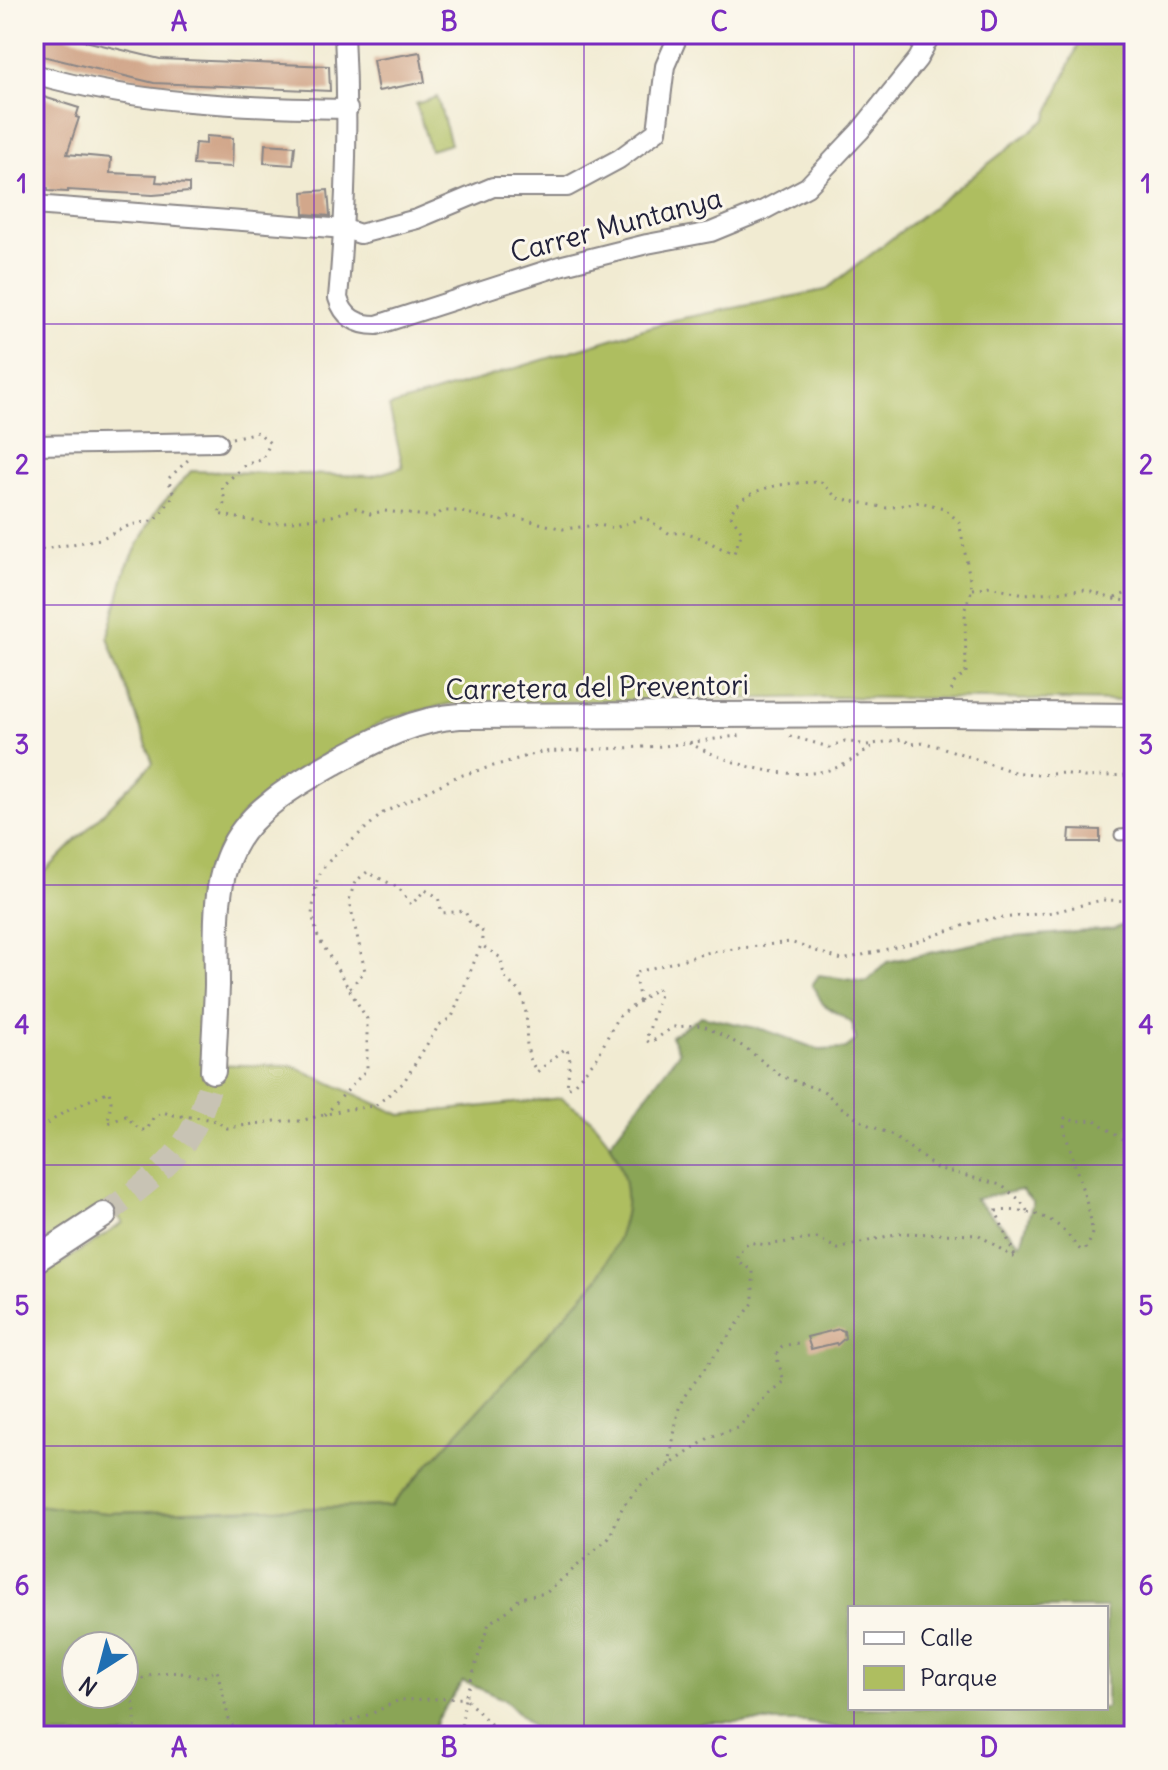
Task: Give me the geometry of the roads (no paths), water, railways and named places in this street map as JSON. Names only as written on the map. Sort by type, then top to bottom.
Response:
[{"type":"street","points":[[344,34],[348,109],[345,229]]},
{"type":"street","points":[[34,205],[345,229],[360,234],[417,219],[493,187],[567,187],[619,159],[657,131],[665,66],[679,34]]},
{"type":"street","name":"Carrer Muntanya","points":[[345,229],[338,298],[341,310],[356,323],[377,325],[563,265],[711,232],[762,211],[807,187],[860,131],[918,59],[931,34]]},
{"type":"street","points":[[34,74],[102,92],[170,102],[348,109]]},
{"type":"street","points":[[34,445],[211,442]]},
{"type":"street","name":"Carretera del Preventori","points":[[213,1071],[220,898],[234,845],[251,822],[283,794],[376,740],[421,721],[460,716],[1134,716]]},
{"type":"street","points":[[34,1261],[104,1215]]},
{"type":"lane","points":[[1120,835],[1134,834]]},
{"type":"tunnel","points":[[104,1215],[144,1185],[175,1155],[198,1119],[213,1071]]}]
